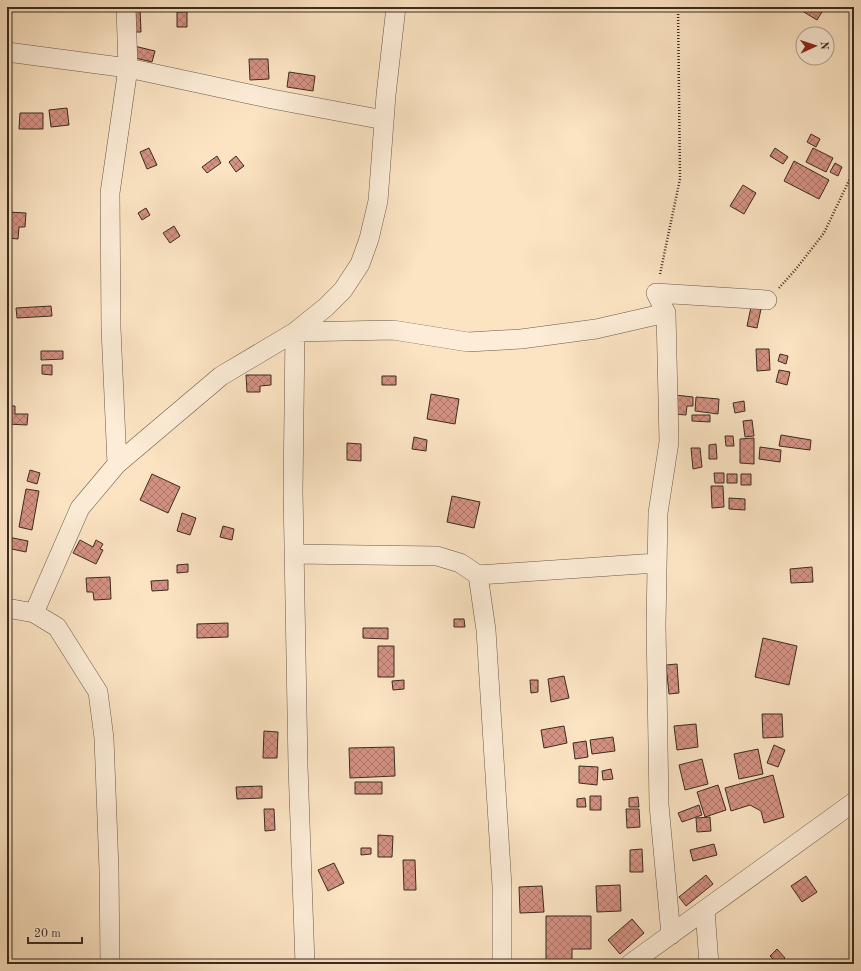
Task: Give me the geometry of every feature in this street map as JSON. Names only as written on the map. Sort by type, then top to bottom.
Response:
[{"type":"street","points":[[117,464],[111,328],[110,193],[128,68],[126,7]]},
{"type":"street","points":[[34,613],[80,508],[117,464],[221,376],[295,332],[326,307],[343,290],[360,264],[369,239],[378,201],[384,120],[396,7]]},
{"type":"street","points":[[7,52],[128,68],[272,99],[384,120]]},
{"type":"street","points":[[656,294],[768,300]]},
{"type":"street","points":[[656,294],[666,313],[669,442],[658,513],[656,625],[659,806],[671,935]]},
{"type":"street","points":[[295,332],[392,330],[468,342],[521,339],[596,328],[666,313]]},
{"type":"street","points":[[295,332],[293,491],[294,554],[298,766],[306,964]]},
{"type":"street","points":[[294,554],[437,556],[460,563],[478,575],[657,563]]},
{"type":"street","points":[[478,575],[486,630],[502,886],[502,964]]},
{"type":"street","points":[[7,608],[34,613],[57,627],[98,692],[104,738],[109,870],[110,964]]},
{"type":"street","points":[[630,964],[854,802]]},
{"type":"street","points":[[705,910],[709,964]]},
{"type":"path","points":[[656,294],[680,179],[678,7]]},
{"type":"path","points":[[768,300],[796,269],[824,233],[854,170]]},
{"type":"building","points":[[160,7],[189,7],[188,10],[160,9]]},
{"type":"building","points":[[800,7],[825,7],[817,20],[799,9]]},
{"type":"building","points":[[140,8],[141,32],[129,32],[128,9]]},
{"type":"building","points":[[177,12],[187,12],[187,27],[177,27]]},
{"type":"building","points":[[134,46],[155,51],[152,62],[131,57]]},
{"type":"building","points":[[249,59],[268,59],[269,79],[250,80]]},
{"type":"building","points":[[289,72],[315,76],[313,91],[287,87]]},
{"type":"building","points":[[67,108],[69,125],[51,127],[49,110]]},
{"type":"building","points":[[20,113],[43,113],[43,129],[19,129]]},
{"type":"building","points":[[811,134],[820,139],[816,147],[807,142]]},
{"type":"building","points":[[149,148],[157,165],[147,169],[140,152]]},
{"type":"building","points":[[775,148],[788,157],[783,164],[770,156]]},
{"type":"building","points":[[813,148],[833,158],[826,172],[806,162]]},
{"type":"building","points":[[217,156],[221,163],[207,173],[202,167]]},
{"type":"building","points":[[236,156],[244,166],[236,172],[229,162]]},
{"type":"building","points":[[794,161],[829,180],[819,199],[784,181]]},
{"type":"building","points":[[835,163],[842,167],[838,176],[830,172]]},
{"type":"building","points":[[743,185],[756,193],[744,214],[730,206]]},
{"type":"building","points":[[146,208],[150,215],[142,220],[138,213]]},
{"type":"building","points":[[7,212],[26,213],[25,227],[19,227],[18,239],[7,238]]},
{"type":"building","points":[[174,226],[180,236],[170,243],[163,233]]},
{"type":"building","points":[[51,306],[52,316],[17,318],[16,308]]},
{"type":"building","points":[[751,307],[761,309],[757,328],[747,326]]},
{"type":"building","points":[[756,349],[769,349],[770,370],[757,371]]},
{"type":"building","points":[[41,351],[63,351],[63,359],[41,360]]},
{"type":"building","points":[[780,354],[788,356],[786,364],[778,361]]},
{"type":"building","points":[[42,365],[52,365],[52,375],[42,374]]},
{"type":"building","points":[[779,370],[790,372],[787,385],[776,382]]},
{"type":"building","points":[[246,375],[271,375],[271,385],[260,386],[260,392],[247,392]]},
{"type":"building","points":[[382,376],[396,376],[396,385],[382,385]]},
{"type":"building","points":[[431,394],[459,399],[455,424],[427,419]]},
{"type":"building","points":[[675,395],[693,397],[693,406],[687,406],[686,415],[674,414]]},
{"type":"building","points":[[7,397],[9,398],[8,406],[15,406],[15,414],[28,414],[27,425],[7,424]]},
{"type":"building","points":[[696,397],[719,399],[718,414],[695,411]]},
{"type":"building","points":[[744,401],[745,411],[735,413],[733,403]]},
{"type":"building","points":[[692,415],[710,415],[710,422],[692,421]]},
{"type":"building","points":[[752,420],[754,436],[745,437],[743,421]]},
{"type":"building","points":[[781,435],[811,440],[810,450],[779,446]]},
{"type":"building","points":[[725,436],[733,436],[734,446],[726,446]]},
{"type":"building","points":[[414,437],[427,440],[426,451],[412,449]]},
{"type":"building","points":[[754,438],[754,464],[740,463],[740,439]]},
{"type":"building","points":[[347,443],[361,444],[361,461],[347,460]]},
{"type":"building","points":[[716,444],[717,459],[709,459],[709,445]]},
{"type":"building","points":[[760,447],[781,450],[780,462],[759,459]]},
{"type":"building","points":[[691,448],[700,448],[702,467],[693,469]]},
{"type":"building","points":[[30,470],[40,473],[37,484],[27,481]]},
{"type":"building","points":[[714,473],[724,473],[724,483],[715,483]]},
{"type":"building","points":[[152,474],[180,487],[168,513],[140,500]]},
{"type":"building","points":[[727,474],[737,474],[737,483],[727,483]]},
{"type":"building","points":[[741,474],[751,474],[751,485],[741,485]]},
{"type":"building","points":[[711,486],[723,486],[724,507],[712,508]]},
{"type":"building","points":[[26,489],[39,491],[32,530],[19,527]]},
{"type":"building","points":[[452,496],[480,502],[474,528],[447,522]]},
{"type":"building","points":[[729,498],[745,499],[745,510],[729,509]]},
{"type":"building","points":[[182,513],[196,518],[190,535],[177,531]]},
{"type":"building","points":[[223,526],[234,529],[232,540],[220,537]]},
{"type":"building","points":[[8,537],[28,541],[26,552],[7,548]]},
{"type":"building","points":[[80,540],[93,547],[96,540],[103,544],[100,549],[103,550],[96,564],[73,553]]},
{"type":"building","points":[[188,564],[188,572],[177,573],[177,565]]},
{"type":"building","points":[[812,567],[813,582],[791,583],[790,569]]},
{"type":"building","points":[[110,577],[111,599],[94,600],[93,592],[87,592],[86,578]]},
{"type":"building","points":[[168,580],[168,590],[152,591],[151,581]]},
{"type":"building","points":[[454,619],[464,619],[465,627],[454,627]]},
{"type":"building","points":[[228,623],[228,637],[197,638],[197,624]]},
{"type":"building","points":[[363,628],[388,628],[388,639],[363,638]]},
{"type":"building","points":[[763,638],[797,646],[789,685],[755,677]]},
{"type":"building","points":[[378,646],[394,646],[394,677],[378,677]]},
{"type":"building","points":[[677,664],[679,693],[669,694],[666,665]]},
{"type":"building","points":[[564,676],[569,698],[551,702],[548,679]]},
{"type":"building","points":[[404,680],[404,689],[393,690],[392,681]]},
{"type":"building","points":[[530,680],[538,680],[538,692],[531,693]]},
{"type":"building","points":[[762,714],[782,714],[783,737],[763,738]]},
{"type":"building","points":[[696,724],[698,747],[677,750],[674,726]]},
{"type":"building","points":[[564,726],[567,743],[544,748],[541,730]]},
{"type":"building","points":[[264,731],[278,732],[277,758],[263,758]]},
{"type":"building","points":[[613,737],[615,751],[592,754],[590,740]]},
{"type":"building","points":[[586,741],[588,757],[575,759],[573,743]]},
{"type":"building","points":[[774,745],[785,750],[778,767],[767,763]]},
{"type":"building","points":[[394,747],[395,776],[350,778],[349,748]]},
{"type":"building","points":[[758,749],[763,774],[739,779],[734,754]]},
{"type":"building","points":[[702,759],[708,784],[685,790],[679,765]]},
{"type":"building","points":[[579,766],[598,767],[597,785],[579,783]]},
{"type":"building","points":[[611,769],[613,779],[603,780],[602,771]]},
{"type":"building","points":[[773,775],[784,817],[764,823],[761,811],[750,805],[731,811],[725,788]]},
{"type":"building","points":[[355,782],[382,782],[382,794],[355,794]]},
{"type":"building","points":[[7,783],[10,783],[11,805],[7,805]]},
{"type":"building","points":[[718,785],[726,810],[705,817],[697,792]]},
{"type":"building","points":[[262,786],[262,798],[237,799],[236,787]]},
{"type":"building","points":[[590,796],[601,796],[601,810],[590,810]]},
{"type":"building","points":[[638,797],[639,807],[629,807],[629,798]]},
{"type":"building","points":[[585,798],[586,807],[577,807],[577,799]]},
{"type":"building","points":[[699,805],[702,815],[682,822],[678,813]]},
{"type":"building","points":[[264,809],[274,809],[275,830],[265,831]]},
{"type":"building","points":[[626,809],[639,809],[640,827],[627,828]]},
{"type":"building","points":[[710,817],[711,831],[697,832],[696,818]]},
{"type":"building","points":[[378,835],[393,836],[392,857],[378,857]]},
{"type":"building","points":[[714,844],[717,855],[693,861],[690,850]]},
{"type":"building","points":[[361,848],[371,848],[371,854],[361,855]]},
{"type":"building","points":[[642,849],[643,872],[630,872],[630,850]]},
{"type":"building","points":[[403,860],[415,860],[416,890],[404,890]]},
{"type":"building","points":[[334,863],[344,883],[328,891],[318,870]]},
{"type":"building","points":[[706,875],[713,884],[686,906],[679,897]]},
{"type":"building","points":[[806,876],[817,892],[802,902],[791,886]]},
{"type":"building","points":[[620,885],[621,911],[597,912],[596,886]]},
{"type":"building","points":[[542,886],[544,912],[520,913],[519,887]]},
{"type":"building","points":[[546,916],[591,916],[591,949],[572,949],[572,963],[546,962]]},
{"type":"building","points":[[632,919],[644,933],[620,954],[608,940]]},
{"type":"building","points":[[777,949],[785,958],[778,964],[770,956]]}]
